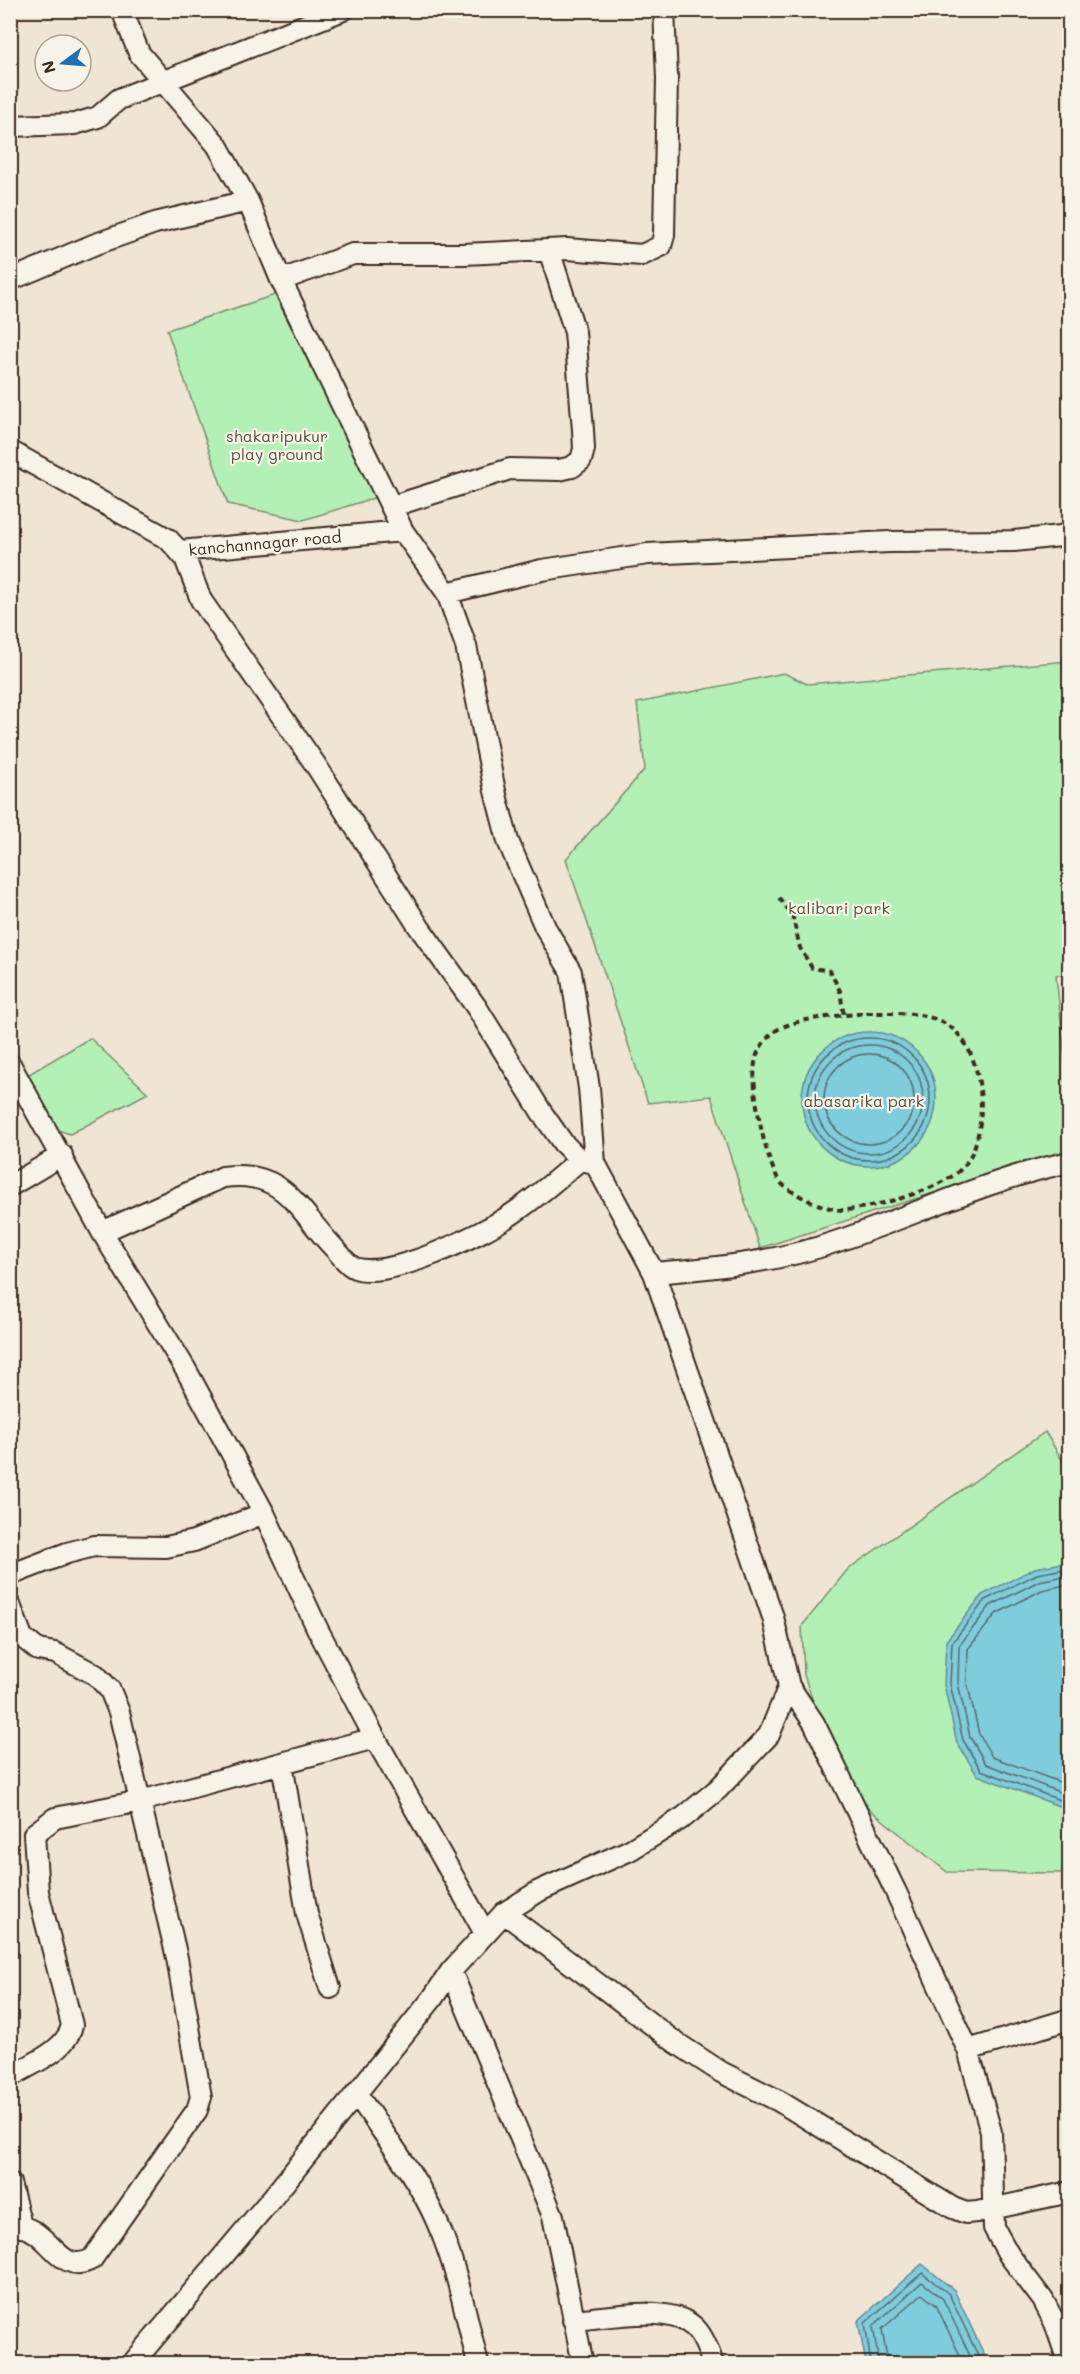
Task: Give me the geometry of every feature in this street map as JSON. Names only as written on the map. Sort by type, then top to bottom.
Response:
[{"type":"street","points":[[122,10],[139,53],[217,145],[248,201],[281,280],[404,531],[447,593],[466,646],[495,791],[508,841],[545,927],[571,972],[589,1088],[588,1162]]},
{"type":"street","points":[[10,126],[75,124],[98,117],[119,99],[343,10]]},
{"type":"street","points":[[281,280],[353,254],[464,254],[549,250],[642,255],[661,246],[664,235],[667,78],[664,10]]},
{"type":"street","points":[[10,280],[93,245],[155,224],[248,201]]},
{"type":"street","points":[[393,506],[510,469],[559,470],[572,467],[581,460],[584,449],[575,332],[549,250]]},
{"type":"street","name":"kanchannagar road","points":[[10,451],[168,539],[179,551],[404,531]]},
{"type":"street","points":[[447,593],[542,570],[648,554],[889,542],[1014,541],[1070,535]]},
{"type":"street","points":[[179,551],[185,558],[201,600],[315,764],[419,927],[477,1008],[542,1113],[563,1143],[588,1162],[654,1273],[773,1617],[789,1686],[814,1724],[896,1890],[969,2050],[991,2132],[996,2235],[1042,2300],[1055,2323],[1069,2364]]},
{"type":"street","points":[[10,1064],[62,1155],[102,1232],[186,1370],[264,1513],[317,1628],[375,1738],[485,1933]]},
{"type":"street","points":[[10,1186],[62,1155]]},
{"type":"street","points":[[102,1232],[223,1177],[237,1175],[279,1186],[295,1200],[315,1229],[352,1267],[368,1271],[386,1270],[426,1257],[511,1215],[588,1162]]},
{"type":"street","points":[[654,1273],[726,1268],[833,1243],[1003,1180],[1070,1162]]},
{"type":"street","points":[[10,1575],[67,1553],[94,1546],[166,1547],[194,1541],[264,1513]]},
{"type":"street","points":[[10,1605],[22,1637],[38,1650],[55,1653],[96,1675],[110,1690],[119,1712],[177,1958],[201,2097],[197,2110],[92,2259],[82,2265],[69,2263],[35,2231],[16,2226],[10,2183]]},
{"type":"street","points":[[132,2364],[273,2197],[451,1971],[504,1913],[539,1891],[630,1850],[684,1817],[718,1789],[769,1735],[789,1686]]},
{"type":"street","points":[[10,2077],[61,2045],[70,2035],[72,2025],[38,1892],[34,1834],[42,1825],[55,1818],[141,1801],[375,1738]]},
{"type":"street","points":[[282,1763],[307,1914],[330,1988]]},
{"type":"street","points":[[504,1913],[675,2042],[720,2072],[779,2101],[952,2208],[966,2213],[994,2210],[1070,2192]]},
{"type":"street","points":[[451,1971],[553,2216],[583,2364]]},
{"type":"street","points":[[969,2050],[1070,2019]]},
{"type":"street","points":[[356,2094],[418,2184],[437,2223],[457,2279],[478,2364]]},
{"type":"street","points":[[573,2320],[665,2313],[685,2320],[696,2329],[705,2342],[713,2364]]},
{"type":"path","points":[[779,898],[792,914],[800,948],[812,968],[830,970],[840,991],[843,1014]]},
{"type":"path","points":[[843,1014],[908,1014],[945,1024],[965,1041],[972,1056],[981,1115],[978,1139],[964,1167],[955,1175],[939,1185],[900,1198],[842,1210],[807,1200],[782,1184],[771,1165],[761,1136],[756,1058],[769,1036],[777,1030],[843,1014]]},
{"type":"green space","name":"shakaripukur play ground","points":[[275,295],[377,497],[303,520],[228,504],[167,330]]},
{"type":"green space","name":"kalibari park","points":[[1069,661],[1070,975],[1056,975],[1069,1096],[1069,1150],[760,1248],[711,1096],[648,1103],[566,859],[645,769],[637,703],[784,673],[807,684]]},
{"type":"green space","points":[[90,1038],[148,1093],[70,1134],[48,1127],[24,1077]]},
{"type":"green space","points":[[1045,1432],[1069,1471],[1069,1873],[947,1872],[827,1775],[828,1745],[804,1675],[802,1626],[848,1569]]},
{"type":"water","points":[[869,1032],[895,1037],[917,1051],[931,1073],[936,1099],[931,1125],[917,1147],[895,1161],[869,1166],[843,1161],[821,1147],[807,1125],[802,1099],[807,1073],[821,1051],[843,1037]]},
{"type":"water","points":[[1070,1562],[1069,1810],[977,1775],[957,1743],[944,1685],[946,1641],[982,1595],[1035,1568]]},
{"type":"water","points":[[922,2264],[954,2290],[988,2363],[866,2363],[858,2321]]},
{"type":"park label","name":"abasarika park","points":[[864,1101]]}]
